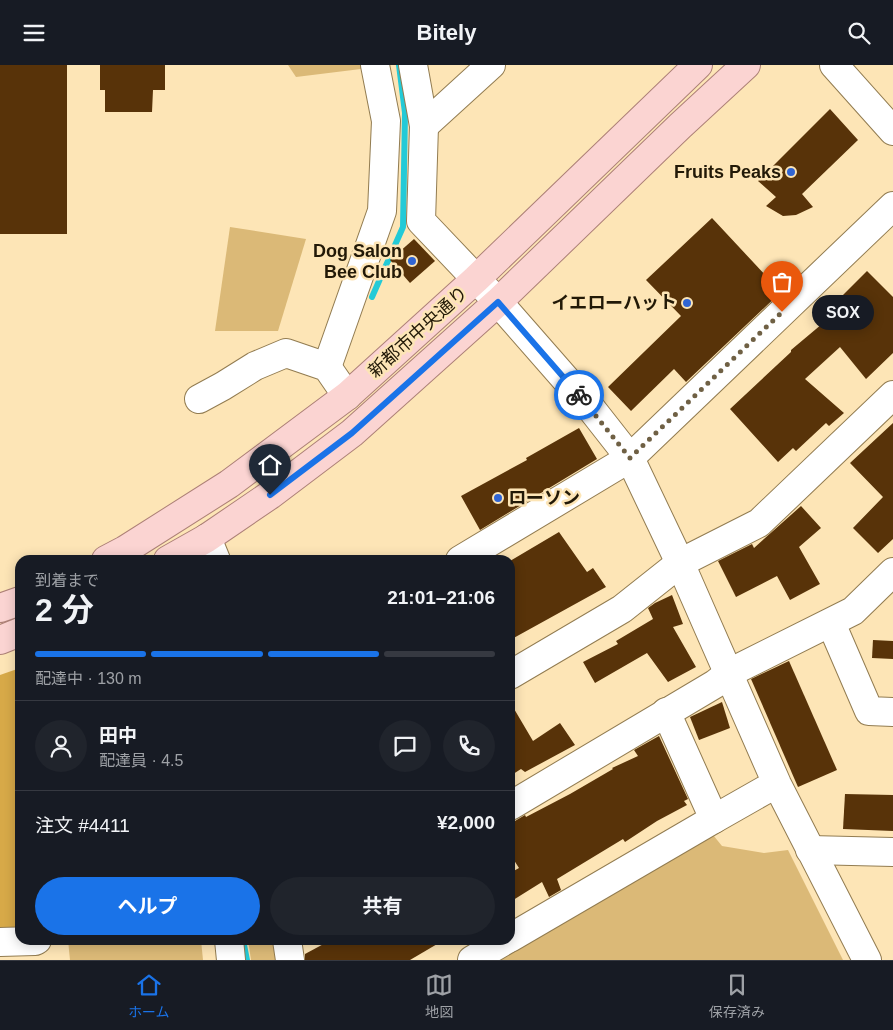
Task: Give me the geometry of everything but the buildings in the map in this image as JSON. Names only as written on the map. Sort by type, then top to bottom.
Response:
[{"type":"main road","name":"新都市中央通り","points":[[116,555],[229,484],[347,396],[476,279],[698,65]]},
{"type":"main road","name":"新都市中央通り","points":[[188,555],[212,549],[270,495],[352,433],[498,302],[746,65]]},
{"type":"main road","points":[[0,608],[15,603]]},
{"type":"main road","points":[[0,640],[15,634]]},
{"type":"street","points":[[327,367],[382,211],[386,121],[374,65]]},
{"type":"street","points":[[413,65],[424,126],[421,221],[498,302],[590,407],[630,458],[680,563],[777,784],[867,960]]},
{"type":"street","points":[[424,126],[491,65]]},
{"type":"street","points":[[834,65],[893,131]]},
{"type":"street","points":[[468,555],[630,458],[893,206]]},
{"type":"street","points":[[199,399],[223,387],[255,366],[286,353],[327,367],[347,396]]},
{"type":"street","points":[[515,672],[622,609],[680,563],[759,523],[893,395]]},
{"type":"street","points":[[515,803],[715,684],[729,673],[853,611],[893,572]]},
{"type":"street","points":[[830,623],[869,711],[893,712]]},
{"type":"street","points":[[666,713],[714,819]]},
{"type":"street","points":[[515,935],[765,790]]},
{"type":"street","points":[[810,850],[893,852]]},
{"type":"street","points":[[0,941],[15,941]]},
{"type":"street","points":[[229,945],[231,960]]},
{"type":"street","points":[[288,945],[290,960]]},
{"type":"street","points":[[472,960],[498,945]]},
{"type":"shaded area","points":[[288,65],[369,65],[369,68],[296,77]]},
{"type":"shaded area","points":[[230,227],[306,239],[278,331],[215,331]]},
{"type":"shaded area","points":[[15,670],[15,928],[0,930],[0,675]]},
{"type":"shaded area","points":[[709,830],[722,846],[764,853],[788,850],[843,960],[492,960]]},
{"type":"shaded area","points":[[68,945],[202,945],[203,960],[70,960]]},
{"type":"shaded area","points":[[249,945],[281,945],[284,960],[251,960]]},
{"type":"waterway","points":[[372,297],[403,227],[405,113],[399,65]]},
{"type":"waterway","points":[[244,945],[247,960]]},
{"type":"way so far","points":[[579,395],[630,458],[782,312]]},
{"type":"place","name":"Fruits Peaks","points":[[791,172]]},
{"type":"place","name":"Dog Salon Bee Club","points":[[412,261]]},
{"type":"place","name":"イエローハット","points":[[687,303]]},
{"type":"place","name":"SOX","points":[[782,312]]},
{"type":"place","name":"ローソン","points":[[498,498]]},
{"type":"route","points":[[270,495],[352,433],[498,302],[579,395]]}]
